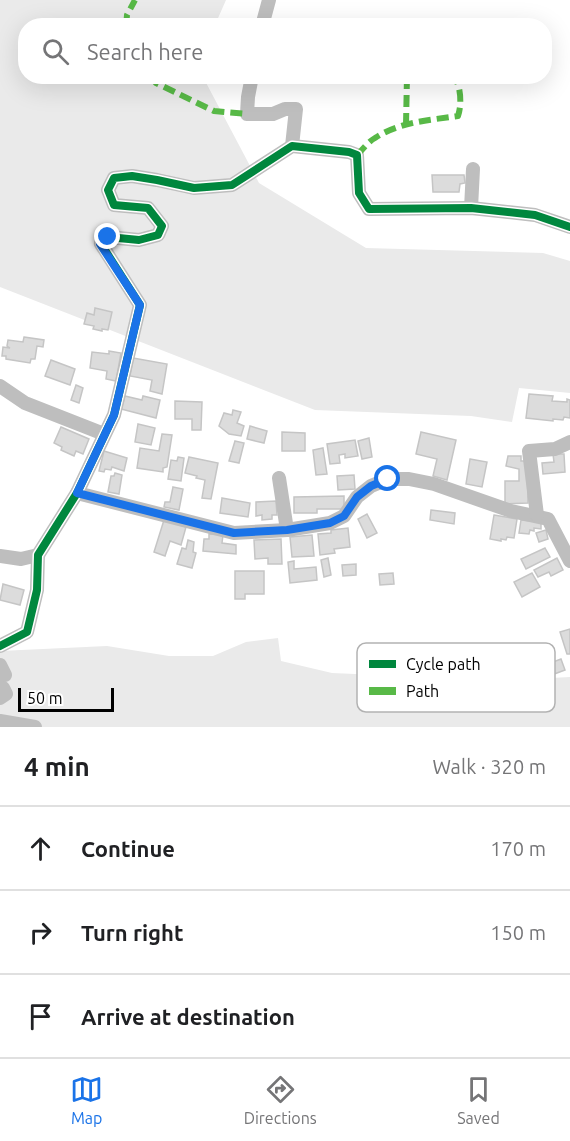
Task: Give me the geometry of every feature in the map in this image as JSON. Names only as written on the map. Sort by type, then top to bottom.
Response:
[{"type":"street","points":[[264,18],[269,0]]},
{"type":"street","points":[[250,84],[247,114],[273,114],[285,109],[296,109],[292,147]]},
{"type":"street","points":[[0,646],[27,632],[37,590],[38,555],[77,493],[114,415],[140,305],[100,244],[108,237],[139,240],[158,236],[162,226],[148,208],[114,205],[108,190],[114,178],[132,176],[194,188],[232,185],[292,147],[357,154],[359,193],[369,209],[471,208],[535,215],[570,227]]},
{"type":"street","points":[[471,208],[473,169]]},
{"type":"street","points":[[0,386],[26,403],[104,434]]},
{"type":"street","points":[[537,515],[529,451],[555,449],[570,442]]},
{"type":"street","points":[[279,478],[287,530]]},
{"type":"street","points":[[77,493],[234,533],[287,530],[330,523],[344,516],[357,497],[371,486],[388,479],[409,479],[434,484],[511,511],[548,519],[570,561]]},
{"type":"street","points":[[0,556],[21,559],[38,555]]},
{"type":"street","points":[[0,665],[5,675],[0,675]]},
{"type":"street","points":[[0,688],[3,688],[6,694],[0,698]]},
{"type":"street","points":[[0,721],[35,727]]},
{"type":"shaded area","points":[[0,0],[226,0],[218,18],[18,18],[18,84],[207,84],[259,183],[366,248],[543,253],[570,261],[570,393],[519,388],[512,422],[471,416],[315,410],[0,287]]},
{"type":"shaded area","points":[[278,638],[281,661],[332,673],[357,674],[357,712],[555,712],[555,678],[570,677],[570,727],[0,727],[0,651],[107,646],[169,656],[213,656],[246,642]]},
{"type":"building","points":[[432,175],[464,175],[465,183],[460,184],[459,192],[433,192]]},
{"type":"building","points":[[95,308],[112,312],[108,330],[93,329],[94,326],[84,324],[87,313],[94,315]]},
{"type":"building","points":[[24,337],[44,340],[43,347],[37,346],[35,359],[31,359],[30,363],[6,359],[6,356],[2,356],[3,347],[10,348],[7,346],[8,340],[23,342]]},
{"type":"building","points":[[109,351],[121,353],[116,381],[106,379],[107,371],[90,368],[92,352],[109,354]]},
{"type":"building","points":[[133,358],[167,364],[162,394],[150,391],[152,380],[130,376]]},
{"type":"building","points":[[51,360],[75,369],[70,385],[45,376]]},
{"type":"building","points":[[76,385],[83,388],[79,403],[71,400]]},
{"type":"building","points":[[529,394],[553,396],[552,401],[567,402],[567,399],[570,400],[570,418],[564,417],[563,420],[553,419],[553,421],[526,418]]},
{"type":"building","points":[[125,396],[142,400],[143,396],[160,400],[156,418],[121,409]]},
{"type":"building","points":[[175,401],[202,402],[201,430],[192,430],[192,419],[175,419]]},
{"type":"building","points":[[233,410],[241,412],[237,423],[244,426],[241,436],[229,434],[219,426],[224,413],[232,415]]},
{"type":"building","points":[[138,424],[155,428],[151,445],[135,442]]},
{"type":"building","points":[[250,426],[267,431],[264,443],[247,439]]},
{"type":"building","points":[[61,427],[89,439],[83,454],[76,451],[74,456],[61,450],[62,447],[54,443]]},
{"type":"building","points":[[282,432],[305,433],[305,451],[282,451]]},
{"type":"building","points":[[421,432],[456,440],[447,480],[433,476],[437,459],[416,454]]},
{"type":"building","points":[[162,434],[172,435],[167,467],[163,468],[163,472],[137,468],[140,448],[159,451]]},
{"type":"building","points":[[369,438],[372,457],[362,459],[358,441]]},
{"type":"building","points":[[355,440],[358,456],[345,458],[345,454],[339,455],[340,463],[330,464],[327,444]]},
{"type":"building","points":[[235,441],[244,443],[239,463],[229,461]]},
{"type":"building","points":[[323,448],[327,474],[316,475],[313,450]]},
{"type":"building","points":[[104,451],[127,458],[124,471],[112,467],[111,470],[99,471]]},
{"type":"building","points":[[553,454],[564,454],[565,472],[543,474],[542,463],[554,462]]},
{"type":"building","points":[[508,456],[521,456],[521,461],[527,461],[528,503],[505,504],[505,481],[519,481],[519,469],[506,466]]},
{"type":"building","points":[[178,457],[184,458],[181,481],[168,479],[171,460],[177,461]]},
{"type":"building","points":[[189,457],[218,463],[211,499],[202,498],[205,480],[185,473]]},
{"type":"building","points":[[470,459],[487,462],[482,487],[466,484]]},
{"type":"building","points":[[115,473],[122,475],[119,494],[108,492],[111,476]]},
{"type":"building","points":[[354,475],[355,489],[338,490],[337,476]]},
{"type":"building","points":[[173,487],[183,489],[179,510],[164,507],[165,502],[170,502]]},
{"type":"building","points":[[344,496],[344,509],[317,509],[317,513],[294,513],[294,497]]},
{"type":"building","points":[[222,498],[250,503],[248,517],[220,513]]},
{"type":"building","points":[[276,501],[277,515],[272,515],[272,519],[262,520],[262,515],[256,516],[256,502]]},
{"type":"building","points":[[431,510],[455,513],[454,524],[430,520]]},
{"type":"building","points":[[367,514],[377,533],[367,538],[358,519]]},
{"type":"building","points":[[494,515],[517,519],[514,538],[507,537],[506,540],[501,539],[501,541],[490,539]]},
{"type":"building","points":[[164,520],[186,527],[181,545],[170,541],[165,556],[154,552]]},
{"type":"building","points":[[521,520],[541,522],[541,529],[534,528],[534,531],[530,530],[529,534],[519,533]]},
{"type":"building","points":[[348,528],[350,547],[334,549],[335,553],[320,555],[318,534]]},
{"type":"building","points":[[546,530],[548,539],[539,542],[536,533]]},
{"type":"building","points":[[209,534],[223,535],[222,543],[236,545],[236,554],[203,551],[204,539],[209,539]]},
{"type":"building","points":[[312,535],[314,556],[292,557],[290,537]]},
{"type":"building","points":[[281,539],[282,564],[268,564],[268,558],[255,559],[254,540]]},
{"type":"building","points":[[188,540],[194,542],[193,552],[196,553],[192,568],[177,564],[182,548],[186,549]]},
{"type":"building","points":[[545,548],[550,557],[526,569],[521,559]]},
{"type":"building","points":[[328,558],[331,575],[324,577],[321,560]]},
{"type":"building","points":[[557,558],[563,570],[551,576],[549,572],[538,577],[534,570]]},
{"type":"building","points":[[294,561],[294,569],[316,567],[317,580],[290,583],[288,562]]},
{"type":"building","points":[[356,564],[356,575],[343,576],[342,565]]},
{"type":"building","points":[[235,571],[264,571],[264,594],[245,594],[245,599],[235,599]]},
{"type":"building","points":[[393,573],[394,584],[380,585],[379,574]]},
{"type":"building","points":[[532,573],[540,587],[522,597],[514,582]]},
{"type":"building","points":[[3,584],[24,590],[20,605],[0,600]]},
{"type":"building","points":[[570,629],[570,654],[567,654],[560,632]]},
{"type":"building","points":[[561,659],[565,670],[555,674],[555,661]]},
{"type":"marked path","points":[[127,18],[135,0]]},
{"type":"marked path","points":[[158,84],[214,111],[247,114]]},
{"type":"marked path","points":[[406,125],[407,84]]},
{"type":"marked path","points":[[357,155],[372,140],[394,128],[415,122],[458,116],[460,96],[458,84]]},
{"type":"cycle path","points":[[0,646],[27,632],[37,590],[38,555],[77,493],[114,415],[140,305],[101,244],[108,237],[139,240],[158,235],[162,226],[148,208],[114,205],[108,190],[114,178],[132,176],[194,188],[232,185],[292,146],[349,152],[357,155],[359,193],[369,209],[471,208],[535,215],[570,227]]},
{"type":"route","points":[[108,237],[100,244],[140,305],[114,415],[77,493],[234,533],[287,530],[330,523],[344,516],[357,497],[371,486],[388,479]]}]
